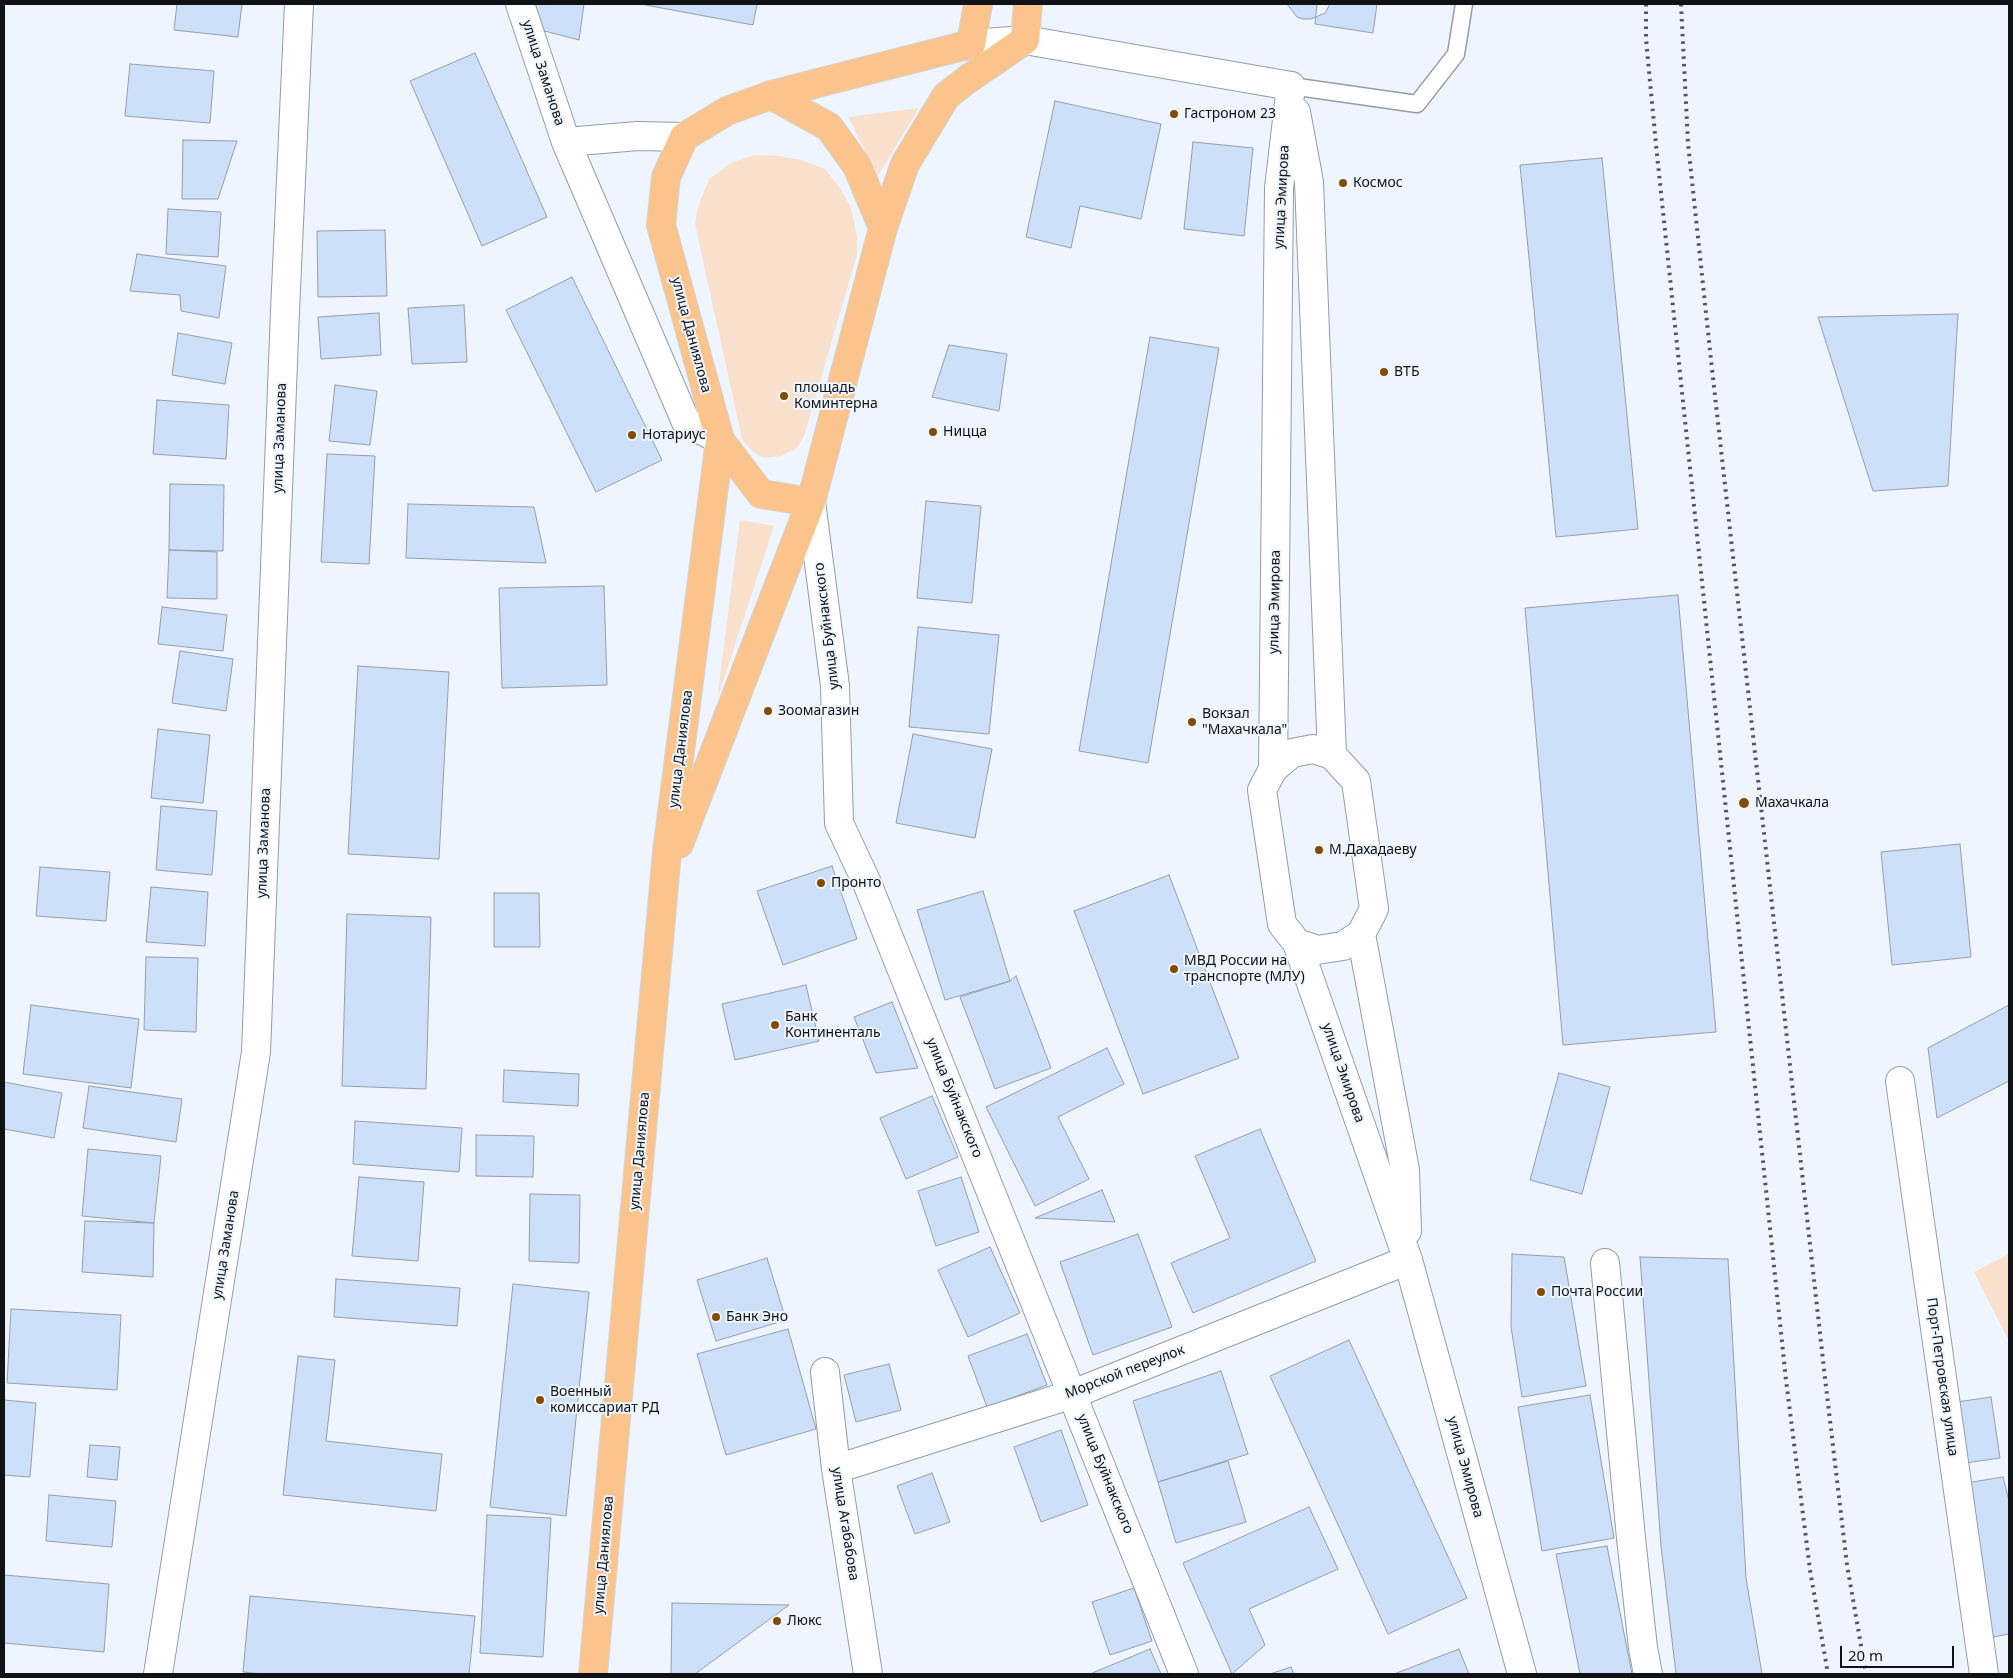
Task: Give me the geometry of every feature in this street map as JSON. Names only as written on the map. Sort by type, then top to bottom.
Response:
[{"type":"main road","points":[[684,137],[726,111],[772,95],[971,44],[978,4]]},
{"type":"main road","points":[[1025,40],[1028,4]]},
{"type":"main road","name":"улица Даниялова","points":[[604,1674],[623,1498],[676,852],[811,502],[883,228],[905,164],[946,96],[1025,40]]},
{"type":"main road","points":[[772,95],[829,127],[857,166],[883,228]]},
{"type":"main road","name":"улица Даниялова","points":[[593,1674],[667,852],[720,440],[661,225],[666,177],[684,137]]},
{"type":"main road","points":[[720,440],[761,494],[811,502]]},
{"type":"street","name":"улица Заманова","points":[[158,1674],[256,1052],[299,4]]},
{"type":"street","name":"улица Заманова","points":[[520,4],[566,142],[686,422],[720,440]]},
{"type":"street","points":[[971,44],[1025,40],[1291,86]]},
{"type":"street","name":"улица Эмирова","points":[[1291,86],[1309,182],[1332,755],[1313,749],[1292,753],[1273,768],[1262,790],[1282,924],[1297,943],[1408,1260],[1522,1674]]},
{"type":"street","name":"улица Эмирова","points":[[1273,768],[1279,188],[1291,86]]},
{"type":"street","name":"улица Заманова","points":[[566,142],[638,136],[684,137]]},
{"type":"street","name":"улица Буйнакского","points":[[811,502],[835,686],[839,823],[867,883],[1184,1674]]},
{"type":"street","points":[[1297,943],[1317,950],[1343,946],[1361,934],[1374,909],[1356,781],[1332,755]]},
{"type":"street","name":"улица Эмирова","points":[[1361,934],[1405,1170],[1408,1260]]},
{"type":"street","name":"Порт-Петровская улица","points":[[1900,1081],[1984,1674]]},
{"type":"street","name":"Морской переулок","points":[[836,1469],[1073,1394],[1408,1260]]},
{"type":"street","points":[[1605,1263],[1630,1538],[1642,1648],[1648,1674]]},
{"type":"street","name":"улица Агабабова","points":[[826,1372],[836,1469],[868,1674]]},
{"type":"lane","points":[[1291,86],[1417,104],[1456,54],[1464,4]]},
{"type":"shaded area","points":[[919,108],[878,176],[848,117]]},
{"type":"shaded area","points":[[754,155],[779,156],[801,160],[825,169],[841,189],[851,208],[857,236],[857,255],[804,436],[797,448],[781,456],[763,458],[753,452],[742,439],[695,224],[698,207],[709,179],[731,163]]},
{"type":"shaded area","points":[[740,520],[774,526],[717,700]]},
{"type":"shaded area","points":[[2009,1254],[2009,1341],[1974,1272]]},
{"type":"building","points":[[177,4],[242,4],[238,37],[174,30]]},
{"type":"building","points":[[535,4],[584,4],[579,40],[533,28]]},
{"type":"building","points":[[640,4],[757,4],[753,25]]},
{"type":"building","points":[[1287,4],[1330,4],[1325,13],[1311,19],[1303,19],[1297,17]]},
{"type":"building","points":[[1317,4],[1377,4],[1373,33],[1315,24]]},
{"type":"building","points":[[475,53],[547,217],[482,246],[410,81]]},
{"type":"building","points":[[130,64],[214,71],[210,123],[125,116]]},
{"type":"building","points":[[1055,101],[1161,124],[1141,219],[1080,206],[1071,248],[1026,237]]},
{"type":"building","points":[[183,140],[237,141],[218,199],[182,199]]},
{"type":"building","points":[[1193,142],[1253,148],[1244,236],[1184,229]]},
{"type":"building","points":[[1602,158],[1638,529],[1556,537],[1520,165]]},
{"type":"building","points":[[168,209],[221,212],[218,257],[166,254]]},
{"type":"building","points":[[385,230],[387,296],[318,297],[317,231]]},
{"type":"building","points":[[137,254],[226,266],[219,318],[181,311],[180,295],[130,291]]},
{"type":"building","points":[[572,277],[662,460],[596,492],[506,310]]},
{"type":"building","points":[[464,305],[467,362],[412,364],[408,308]]},
{"type":"building","points":[[379,313],[381,355],[321,359],[318,317]]},
{"type":"building","points":[[1958,314],[1948,486],[1873,491],[1818,317]]},
{"type":"building","points":[[178,333],[232,343],[225,384],[172,375]]},
{"type":"building","points":[[1150,337],[1219,348],[1148,763],[1079,751]]},
{"type":"building","points":[[949,345],[1007,354],[999,411],[932,397]]},
{"type":"building","points":[[335,385],[377,391],[370,445],[329,441]]},
{"type":"building","points":[[157,400],[229,405],[226,459],[153,454]]},
{"type":"building","points":[[327,454],[375,456],[369,564],[321,562]]},
{"type":"building","points":[[170,484],[224,485],[223,551],[169,550]]},
{"type":"building","points":[[926,501],[981,506],[972,603],[917,598]]},
{"type":"building","points":[[408,504],[534,507],[546,563],[406,558]]},
{"type":"building","points":[[169,550],[217,552],[217,599],[167,598]]},
{"type":"building","points":[[604,586],[607,685],[502,688],[499,588]]},
{"type":"building","points":[[1678,595],[1716,1032],[1563,1045],[1525,608]]},
{"type":"building","points":[[162,607],[227,615],[223,651],[158,644]]},
{"type":"building","points":[[918,627],[999,635],[989,734],[909,727]]},
{"type":"building","points":[[180,651],[233,659],[226,711],[172,703]]},
{"type":"building","points":[[358,666],[449,672],[439,859],[348,854]]},
{"type":"building","points":[[158,729],[210,735],[203,803],[151,798]]},
{"type":"building","points":[[913,734],[992,749],[975,838],[896,823]]},
{"type":"building","points":[[161,806],[217,811],[212,875],[156,870]]},
{"type":"building","points":[[1960,844],[1971,957],[1892,965],[1881,852]]},
{"type":"building","points":[[832,866],[857,939],[783,965],[757,891]]},
{"type":"building","points":[[40,867],[110,872],[106,921],[36,916]]},
{"type":"building","points":[[1169,875],[1239,1058],[1143,1094],[1074,911]]},
{"type":"building","points":[[151,887],[208,892],[205,946],[146,942]]},
{"type":"building","points":[[983,891],[1010,981],[945,1000],[917,910]]},
{"type":"building","points":[[494,893],[539,893],[540,947],[494,947]]},
{"type":"building","points":[[347,914],[431,917],[426,1089],[342,1086]]},
{"type":"building","points":[[146,957],[198,958],[196,1032],[144,1030]]},
{"type":"building","points":[[1016,976],[1051,1068],[995,1089],[960,997],[1010,981]]},
{"type":"building","points":[[806,985],[819,1041],[735,1060],[722,1004]]},
{"type":"building","points":[[892,1002],[918,1068],[876,1073],[854,1017]]},
{"type":"building","points":[[31,1005],[139,1019],[131,1088],[23,1074]]},
{"type":"building","points":[[2009,1005],[2009,1081],[1937,1118],[1928,1048]]},
{"type":"building","points":[[1107,1048],[1124,1084],[1058,1117],[1089,1179],[1035,1206],[986,1107]]},
{"type":"building","points":[[504,1070],[579,1074],[578,1106],[503,1102]]},
{"type":"building","points":[[1559,1073],[1610,1087],[1582,1194],[1530,1180]]},
{"type":"building","points":[[4,1082],[62,1093],[54,1138],[4,1129]]},
{"type":"building","points":[[89,1086],[182,1099],[176,1142],[83,1128]]},
{"type":"building","points":[[932,1096],[958,1157],[906,1179],[880,1118]]},
{"type":"building","points":[[355,1121],[462,1128],[459,1172],[353,1164]]},
{"type":"building","points":[[1260,1129],[1316,1261],[1193,1313],[1171,1263],[1230,1238],[1195,1156]]},
{"type":"building","points":[[476,1135],[534,1136],[533,1177],[476,1176]]},
{"type":"building","points":[[88,1149],[161,1156],[154,1223],[82,1216]]},
{"type":"building","points":[[359,1177],[424,1182],[418,1261],[352,1256]]},
{"type":"building","points":[[961,1177],[979,1232],[936,1246],[918,1191]]},
{"type":"building","points":[[1102,1190],[1115,1222],[1035,1218]]},
{"type":"building","points":[[530,1194],[580,1195],[579,1263],[529,1261]]},
{"type":"building","points":[[85,1221],[154,1223],[153,1277],[82,1272]]},
{"type":"building","points":[[1138,1234],[1172,1327],[1093,1355],[1060,1262]]},
{"type":"building","points":[[990,1247],[1020,1313],[968,1337],[938,1270]]},
{"type":"building","name":"Почта России","points":[[1512,1254],[1564,1257],[1586,1386],[1522,1397],[1511,1327]]},
{"type":"building","points":[[1640,1257],[1728,1259],[1746,1578],[1762,1674],[1676,1674],[1661,1546]]},
{"type":"building","points":[[767,1258],[786,1320],[716,1341],[697,1280]]},
{"type":"building","points":[[336,1279],[460,1288],[457,1326],[334,1317]]},
{"type":"building","name":"Военный комиссариат РД","points":[[513,1284],[589,1292],[566,1516],[490,1507]]},
{"type":"building","points":[[11,1309],[121,1315],[117,1390],[7,1383]]},
{"type":"building","points":[[788,1329],[816,1429],[726,1455],[697,1354]]},
{"type":"building","points":[[1027,1334],[1047,1385],[987,1407],[968,1356]]},
{"type":"building","points":[[1349,1340],[1467,1598],[1388,1634],[1270,1376]]},
{"type":"building","points":[[298,1356],[335,1360],[326,1441],[442,1454],[436,1511],[283,1495]]},
{"type":"building","points":[[889,1364],[901,1410],[856,1422],[844,1375]]},
{"type":"building","points":[[1221,1371],[1248,1454],[1158,1482],[1133,1401]]},
{"type":"building","points":[[1590,1395],[1614,1538],[1542,1551],[1518,1407]]},
{"type":"building","points":[[1991,1397],[2000,1458],[1959,1464],[1950,1403]]},
{"type":"building","points":[[4,1400],[36,1403],[30,1477],[4,1475]]},
{"type":"building","points":[[1061,1430],[1088,1505],[1041,1522],[1014,1447]]},
{"type":"building","points":[[90,1445],[120,1447],[117,1480],[87,1477]]},
{"type":"building","points":[[1228,1461],[1246,1522],[1176,1543],[1158,1482]]},
{"type":"building","points":[[932,1473],[950,1522],[915,1534],[897,1486]]},
{"type":"building","points":[[2003,1477],[2009,1501],[2009,1634],[1988,1638],[1960,1484]]},
{"type":"building","points":[[49,1495],[116,1501],[112,1547],[46,1541]]},
{"type":"building","points":[[1309,1507],[1338,1569],[1249,1609],[1265,1645],[1232,1674],[1183,1563]]},
{"type":"building","points":[[487,1515],[551,1518],[543,1657],[480,1653]]},
{"type":"building","points":[[1607,1546],[1632,1674],[1580,1674],[1556,1554]]},
{"type":"building","points":[[4,1575],[109,1584],[104,1652],[4,1643]]},
{"type":"building","points":[[1134,1588],[1152,1641],[1110,1655],[1092,1602]]},
{"type":"building","points":[[250,1596],[475,1616],[469,1674],[263,1674],[243,1672]]},
{"type":"building","points":[[672,1603],[789,1605],[695,1674],[671,1674]]},
{"type":"building","points":[[1150,1649],[1161,1674],[1090,1674]]},
{"type":"building","points":[[1459,1649],[1469,1674],[1394,1674]]},
{"type":"building","points":[[1291,1667],[1294,1674],[1270,1674]]},
{"type":"railway","points":[[1646,4],[1646,39],[1656,145],[1786,1380],[1810,1570],[1828,1674]]},
{"type":"railway","points":[[1681,4],[1688,143],[1711,360],[1847,1565],[1866,1674]]},
{"type":"place","name":"Гастроном 23","points":[[1174,114]]},
{"type":"place","name":"Космос","points":[[1343,183]]},
{"type":"place","name":"ВТБ","points":[[1384,372]]},
{"type":"place","name":"площадь Коминтерна","points":[[784,396]]},
{"type":"place","name":"Ницца","points":[[933,432]]},
{"type":"place","name":"Нотариус","points":[[632,435]]},
{"type":"place","name":"Зоомагазин","points":[[768,711]]},
{"type":"place","name":"Вокзал \"Махачкала\"","points":[[1192,722]]},
{"type":"place","name":"Махачкала","points":[[1744,803]]},
{"type":"place","name":"М.Дахадаеву","points":[[1319,850]]},
{"type":"place","name":"Пронто","points":[[821,883]]},
{"type":"place","name":"МВД России на транспорте (МЛУ)","points":[[1174,969]]},
{"type":"place","name":"Банк Континенталь","points":[[775,1025]]},
{"type":"place","name":"Почта России","points":[[1541,1292]]},
{"type":"place","name":"Банк Эно","points":[[716,1317]]},
{"type":"place","name":"Военный комиссариат РД","points":[[540,1400]]},
{"type":"place","name":"Люкс","points":[[777,1621]]}]
